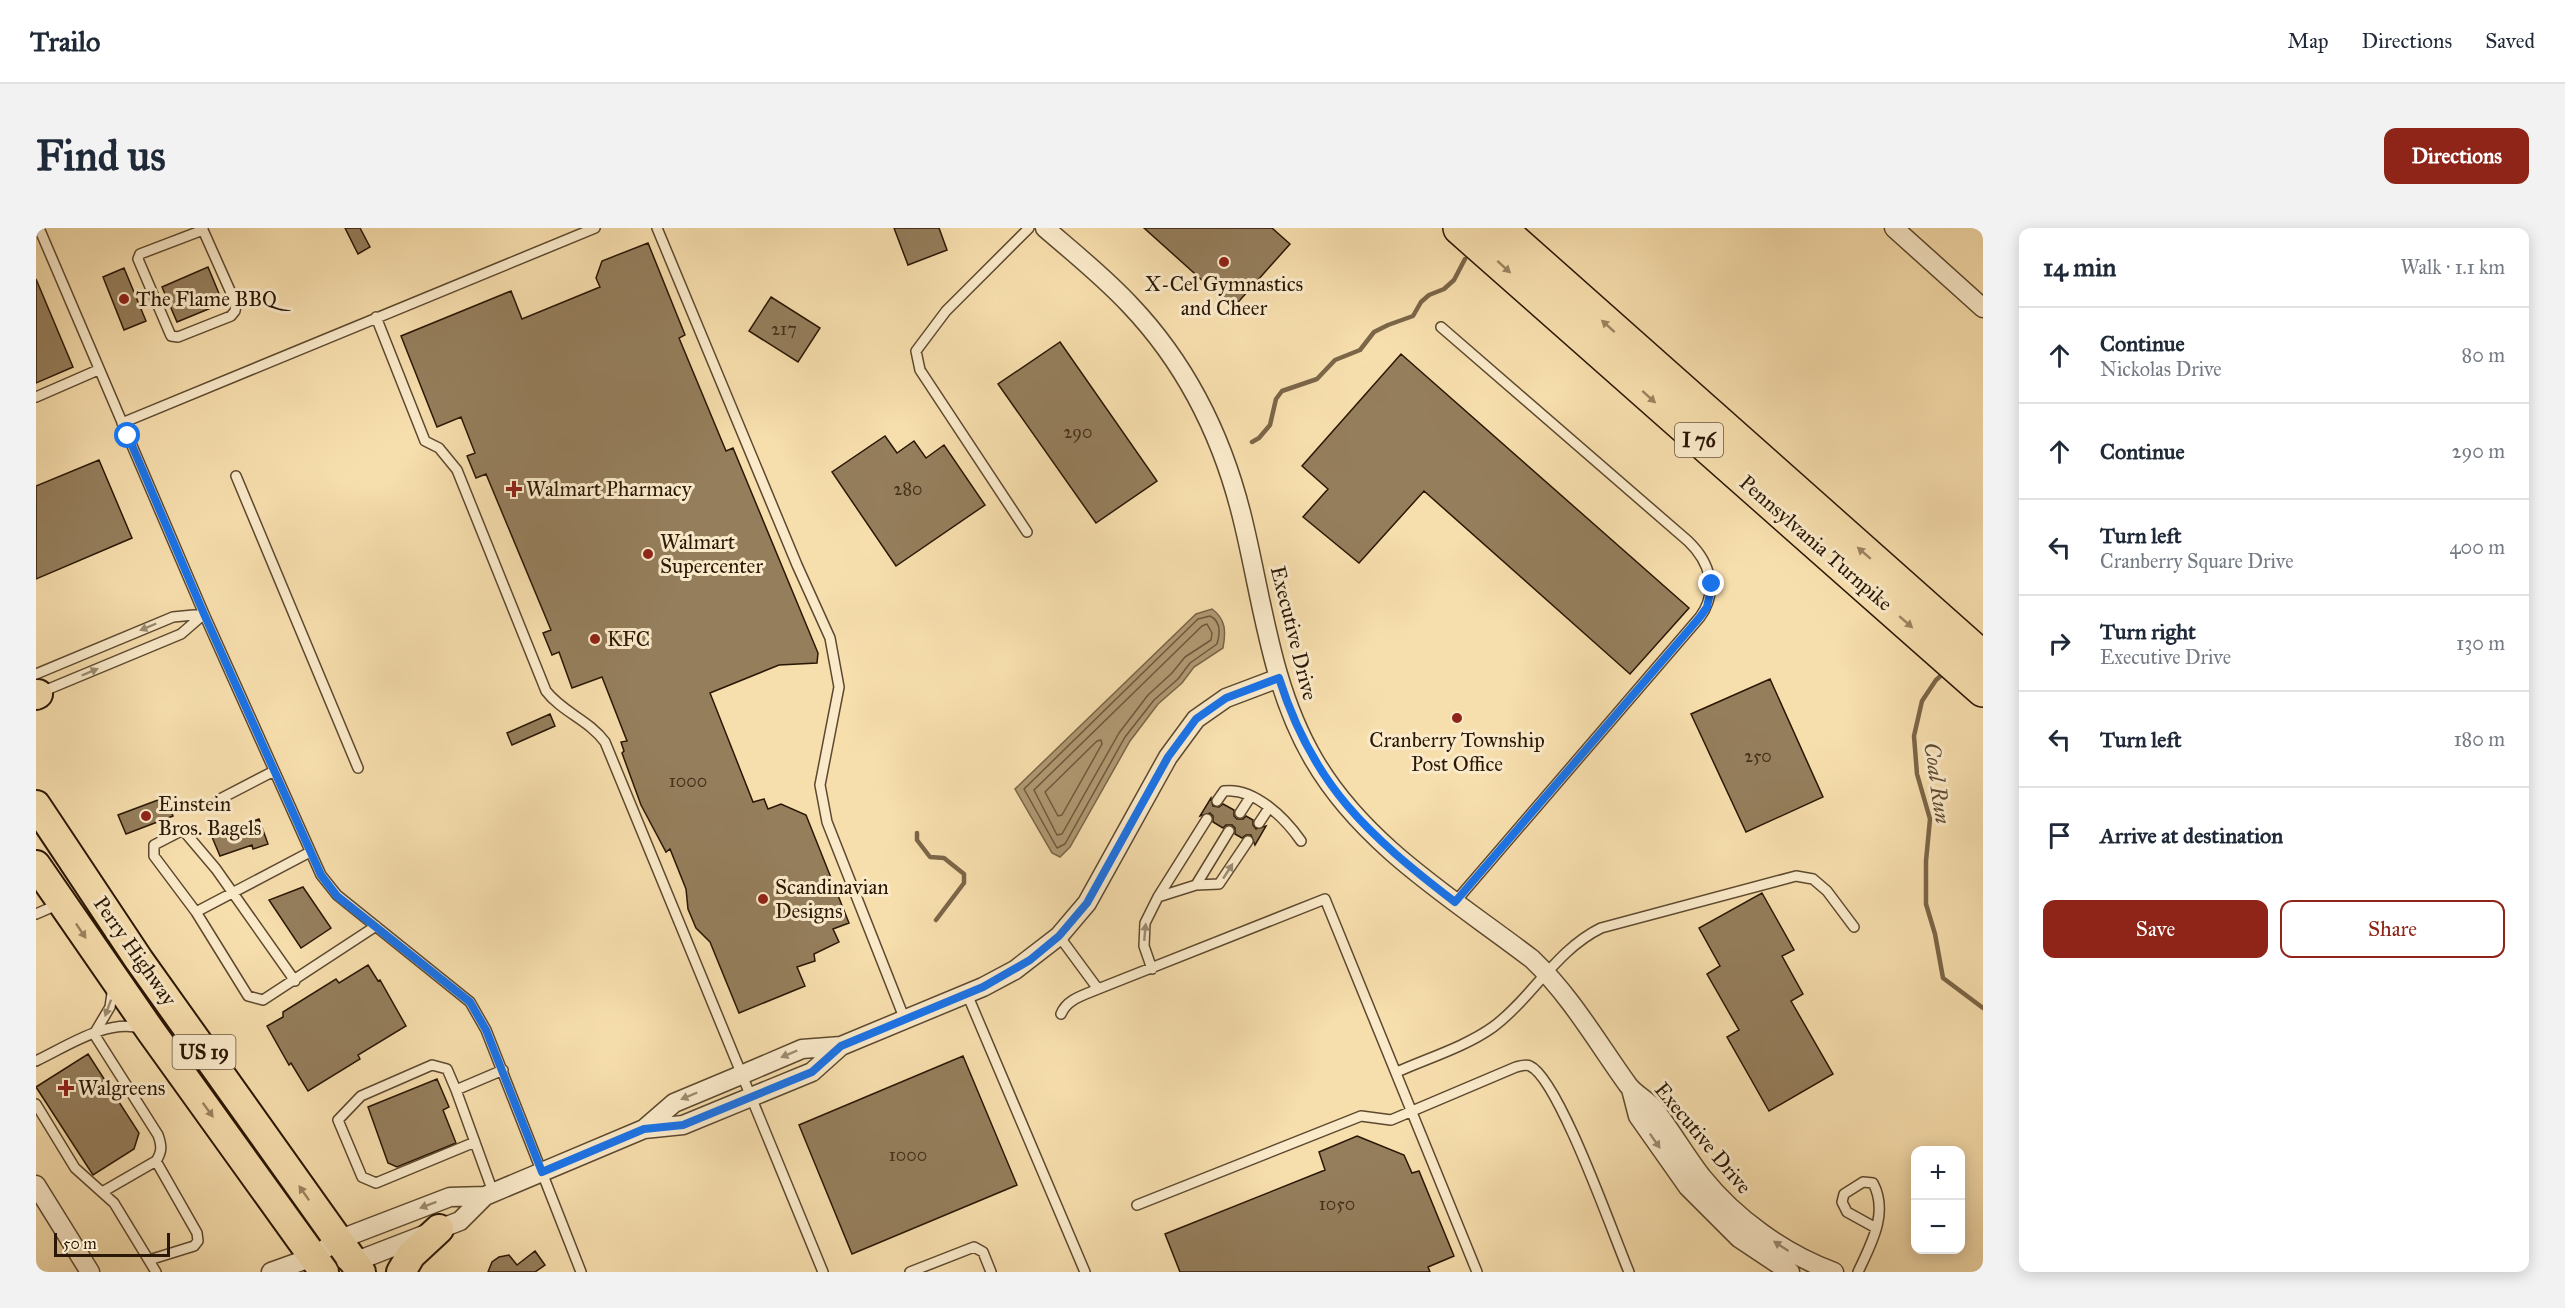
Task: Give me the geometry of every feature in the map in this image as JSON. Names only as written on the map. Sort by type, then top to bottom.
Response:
[{"type":"highway","name":"Pennsylvania Turnpike","points":[[1460,228],[1947,642]]},
{"type":"highway","name":"Pennsylvania Turnpike","points":[[1499,228],[1947,642],[1979,676]]},
{"type":"main road","name":"Perry Highway","points":[[36,805],[139,960],[351,1258]]},
{"type":"main road","name":"Perry Highway","points":[[36,865],[113,978],[319,1264]]},
{"type":"main road","points":[[401,1272],[411,1255],[439,1229]]},
{"type":"street","name":"Executive Drive","points":[[1046,228],[1136,311],[1169,351],[1200,404],[1223,456],[1238,500],[1288,708],[1314,760],[1347,807],[1387,847],[1547,973],[1569,999],[1631,1089],[1654,1107],[1702,1177],[1730,1207],[1786,1250],[1834,1272]]},
{"type":"street","points":[[1894,228],[1983,308]]},
{"type":"street","points":[[644,1129],[674,1103],[802,1049],[841,1046],[967,994],[1015,970],[1059,936],[1099,885],[1159,773],[1187,729],[1215,704],[1279,678]]},
{"type":"street","points":[[319,1264],[351,1258],[450,1197],[489,1194],[644,1129],[683,1125],[812,1072],[841,1046]]},
{"type":"street","name":"Executive Drive","points":[[1631,1089],[1638,1116],[1688,1187],[1738,1238],[1790,1272]]},
{"type":"street","points":[[36,1185],[90,1272]]},
{"type":"street","points":[[271,1272],[351,1258],[439,1229],[459,1221],[489,1194]]},
{"type":"lane","points":[[39,228],[204,614],[321,875],[337,896],[470,1002],[484,1026],[581,1272]]},
{"type":"lane","points":[[122,423],[595,228]]},
{"type":"lane","points":[[657,228],[796,565],[830,638],[839,687],[820,785],[826,822],[905,1020]]},
{"type":"lane","points":[[1027,532],[920,370],[916,351],[946,311],[1029,228]]},
{"type":"lane","points":[[203,229],[236,304],[236,311],[231,316],[178,337],[171,336],[138,259],[140,254],[203,229]]},
{"type":"lane","points":[[376,317],[425,441],[439,448],[457,470],[546,691],[552,699],[588,724],[605,742],[823,1272]]},
{"type":"lane","points":[[1441,327],[1689,541],[1704,561],[1712,584],[1707,607],[1700,617],[1455,902]]},
{"type":"lane","points":[[36,397],[98,370]]},
{"type":"lane","points":[[236,476],[358,768]]},
{"type":"lane","points":[[36,690],[181,634],[204,614]]},
{"type":"lane","points":[[36,690],[173,617],[204,614]]},
{"type":"lane","points":[[218,800],[274,771]]},
{"type":"lane","points":[[1217,801],[1224,791],[1236,789],[1251,796],[1282,818],[1301,841]]},
{"type":"lane","points":[[1240,813],[1251,796]]},
{"type":"lane","points":[[1259,823],[1269,808]]},
{"type":"lane","points":[[1152,969],[1147,958],[1143,933],[1148,915],[1207,819]]},
{"type":"lane","points":[[295,981],[216,869],[183,830],[154,845],[154,856],[196,912],[248,996],[263,1000],[295,981],[376,926]]},
{"type":"lane","points":[[1196,885],[1229,831]]},
{"type":"lane","points":[[1158,897],[1196,885],[1220,884],[1248,841]]},
{"type":"lane","points":[[196,912],[310,852]]},
{"type":"lane","points":[[1397,1072],[1493,1027],[1531,993],[1574,944],[1601,928],[1796,876],[1813,879],[1827,891],[1854,927]]},
{"type":"lane","points":[[1060,1014],[1064,1006],[1071,1001],[1098,989],[1325,899],[1477,1272]]},
{"type":"lane","points":[[36,914],[62,903]]},
{"type":"lane","points":[[1059,936],[1098,989]]},
{"type":"lane","points":[[94,1034],[110,1007],[113,978]]},
{"type":"lane","points":[[967,994],[1085,1272]]},
{"type":"lane","points":[[36,1061],[94,1034],[123,1026],[150,1030]]},
{"type":"lane","points":[[94,1034],[158,1135],[161,1144],[161,1153],[156,1161],[104,1191]]},
{"type":"lane","points":[[475,1142],[376,1183],[362,1177],[338,1120],[361,1096],[432,1065],[447,1069],[475,1142],[489,1194]]},
{"type":"lane","points":[[1137,1205],[1361,1116],[1391,1120],[1516,1066],[1530,1066],[1560,1106],[1569,1123],[1629,1272]]},
{"type":"lane","points":[[456,1090],[502,1070]]},
{"type":"lane","points":[[36,1104],[75,1168],[104,1191],[114,1203],[156,1272]]},
{"type":"lane","points":[[149,1260],[194,1246],[198,1241],[197,1233],[156,1161]]},
{"type":"lane","points":[[1858,1272],[1876,1228],[1880,1218],[1880,1195],[1873,1183],[1863,1182],[1844,1194],[1842,1202],[1847,1212],[1876,1228]]},
{"type":"lane","points":[[910,1272],[974,1247],[983,1252],[991,1272]]},
{"type":"water","points":[[1212,609],[1220,617],[1224,626],[1223,648],[1194,667],[1182,683],[1158,704],[1130,741],[1070,847],[1060,857],[1052,853],[1015,789],[1196,614]]},
{"type":"building","points":[[345,228],[360,228],[370,247],[358,254]]},
{"type":"building","points":[[894,228],[939,228],[947,250],[908,265]]},
{"type":"building","points":[[1144,228],[1272,228],[1290,244],[1233,308]]},
{"type":"building","name":"Walmart Supercenter","points":[[648,243],[685,335],[679,338],[726,451],[733,448],[818,653],[817,663],[779,665],[710,693],[753,802],[764,799],[768,809],[781,804],[806,815],[849,923],[833,929],[839,942],[814,954],[815,961],[797,967],[805,986],[739,1013],[710,942],[696,928],[688,909],[686,889],[670,849],[666,852],[641,805],[622,753],[624,751],[621,742],[627,741],[602,677],[572,688],[559,652],[552,655],[543,633],[551,630],[486,474],[476,478],[467,456],[475,453],[461,417],[437,427],[401,336],[511,291],[522,319],[600,287],[596,278],[602,261]]},
{"type":"building","points":[[208,267],[223,303],[177,322],[162,287]]},
{"type":"building","name":"The Flame BBQ","points":[[124,268],[146,321],[124,330],[103,277]]},
{"type":"building","points":[[36,279],[73,367],[36,383]]},
{"type":"building","points":[[771,297],[820,328],[798,362],[749,331]]},
{"type":"building","points":[[1060,342],[1157,481],[1096,523],[998,384]]},
{"type":"building","points":[[1401,354],[1689,608],[1630,674],[1424,491],[1359,563],[1303,517],[1328,489],[1302,466]]},
{"type":"building","points":[[885,436],[897,453],[914,441],[926,458],[944,445],[985,505],[896,566],[832,472]]},
{"type":"building","points":[[99,460],[132,538],[36,579],[36,486]]},
{"type":"building","points":[[1770,679],[1823,797],[1746,832],[1691,714]]},
{"type":"building","points":[[550,714],[555,726],[512,745],[507,733]]},
{"type":"building","name":"Einstein Bros. Bagels","points":[[166,797],[173,816],[126,834],[118,815]]},
{"type":"building","points":[[1211,798],[1213,806],[1219,807],[1223,804],[1234,810],[1234,816],[1237,819],[1243,819],[1246,816],[1253,820],[1256,829],[1266,826],[1255,845],[1251,835],[1242,838],[1235,834],[1235,828],[1232,825],[1226,825],[1223,828],[1213,822],[1213,816],[1210,813],[1200,816]]},
{"type":"building","points":[[259,819],[268,844],[253,849],[252,845],[220,856],[212,837]]},
{"type":"building","points":[[303,887],[331,928],[301,948],[269,900]]},
{"type":"building","points":[[1762,893],[1794,950],[1782,956],[1803,994],[1791,1001],[1833,1074],[1769,1111],[1727,1037],[1739,1030],[1707,974],[1720,966],[1699,928]]},
{"type":"building","points":[[368,965],[378,981],[380,980],[406,1026],[358,1055],[360,1059],[308,1091],[291,1063],[289,1065],[267,1026],[283,1017],[283,1012],[336,979],[339,983]]},
{"type":"building","name":"Walgreens","points":[[88,1054],[139,1133],[134,1149],[93,1175],[36,1087]]},
{"type":"building","points":[[963,1056],[1017,1185],[852,1254],[799,1125]]},
{"type":"building","points":[[437,1079],[449,1107],[443,1110],[456,1143],[397,1167],[388,1163],[368,1107]]},
{"type":"building","points":[[1357,1136],[1404,1155],[1412,1173],[1419,1171],[1454,1256],[1428,1267],[1430,1272],[1180,1272],[1165,1234],[1325,1170],[1319,1152]]},
{"type":"building","points":[[535,1251],[545,1265],[535,1272],[488,1272],[492,1262],[499,1257],[509,1255],[517,1265]]},
{"type":"waterway","points":[[1252,442],[1259,438],[1270,425],[1276,399],[1282,391],[1317,379],[1335,360],[1360,350],[1374,332],[1413,316],[1421,302],[1429,295],[1444,289],[1454,280],[1465,259]]},
{"type":"waterway","name":"Coal Run","points":[[1945,672],[1936,680],[1922,701],[1914,736],[1917,774],[1930,819],[1926,861],[1926,904],[1935,934],[1943,978],[1983,1008]]},
{"type":"waterway","points":[[917,833],[917,840],[930,857],[944,858],[964,874],[964,883],[936,920]]},
{"type":"place","name":"X-Cel Gymnastics and Cheer","points":[[1224,262]]},
{"type":"place","name":"The Flame BBQ","points":[[124,299]]},
{"type":"place","name":"Walmart Pharmacy","points":[[514,489]]},
{"type":"place","name":"Walmart Supercenter","points":[[648,554]]},
{"type":"place","name":"KFC","points":[[595,639]]},
{"type":"place","name":"Cranberry Township Post Office","points":[[1457,718]]},
{"type":"place","name":"Einstein Bros. Bagels","points":[[146,816]]},
{"type":"place","name":"Scandinavian Designs","points":[[763,899]]},
{"type":"place","name":"Walgreens","points":[[66,1088]]},
{"type":"route","points":[[128,436],[204,614],[321,875],[337,896],[470,1002],[486,1030],[530,1136],[542,1172],[644,1129],[683,1125],[812,1072],[841,1046],[983,987],[1030,960],[1059,936],[1087,903],[1168,757],[1187,729],[1215,704],[1279,678],[1288,708],[1314,760],[1336,793],[1361,823],[1387,847],[1455,902],[1700,617],[1707,607],[1712,584]]}]
